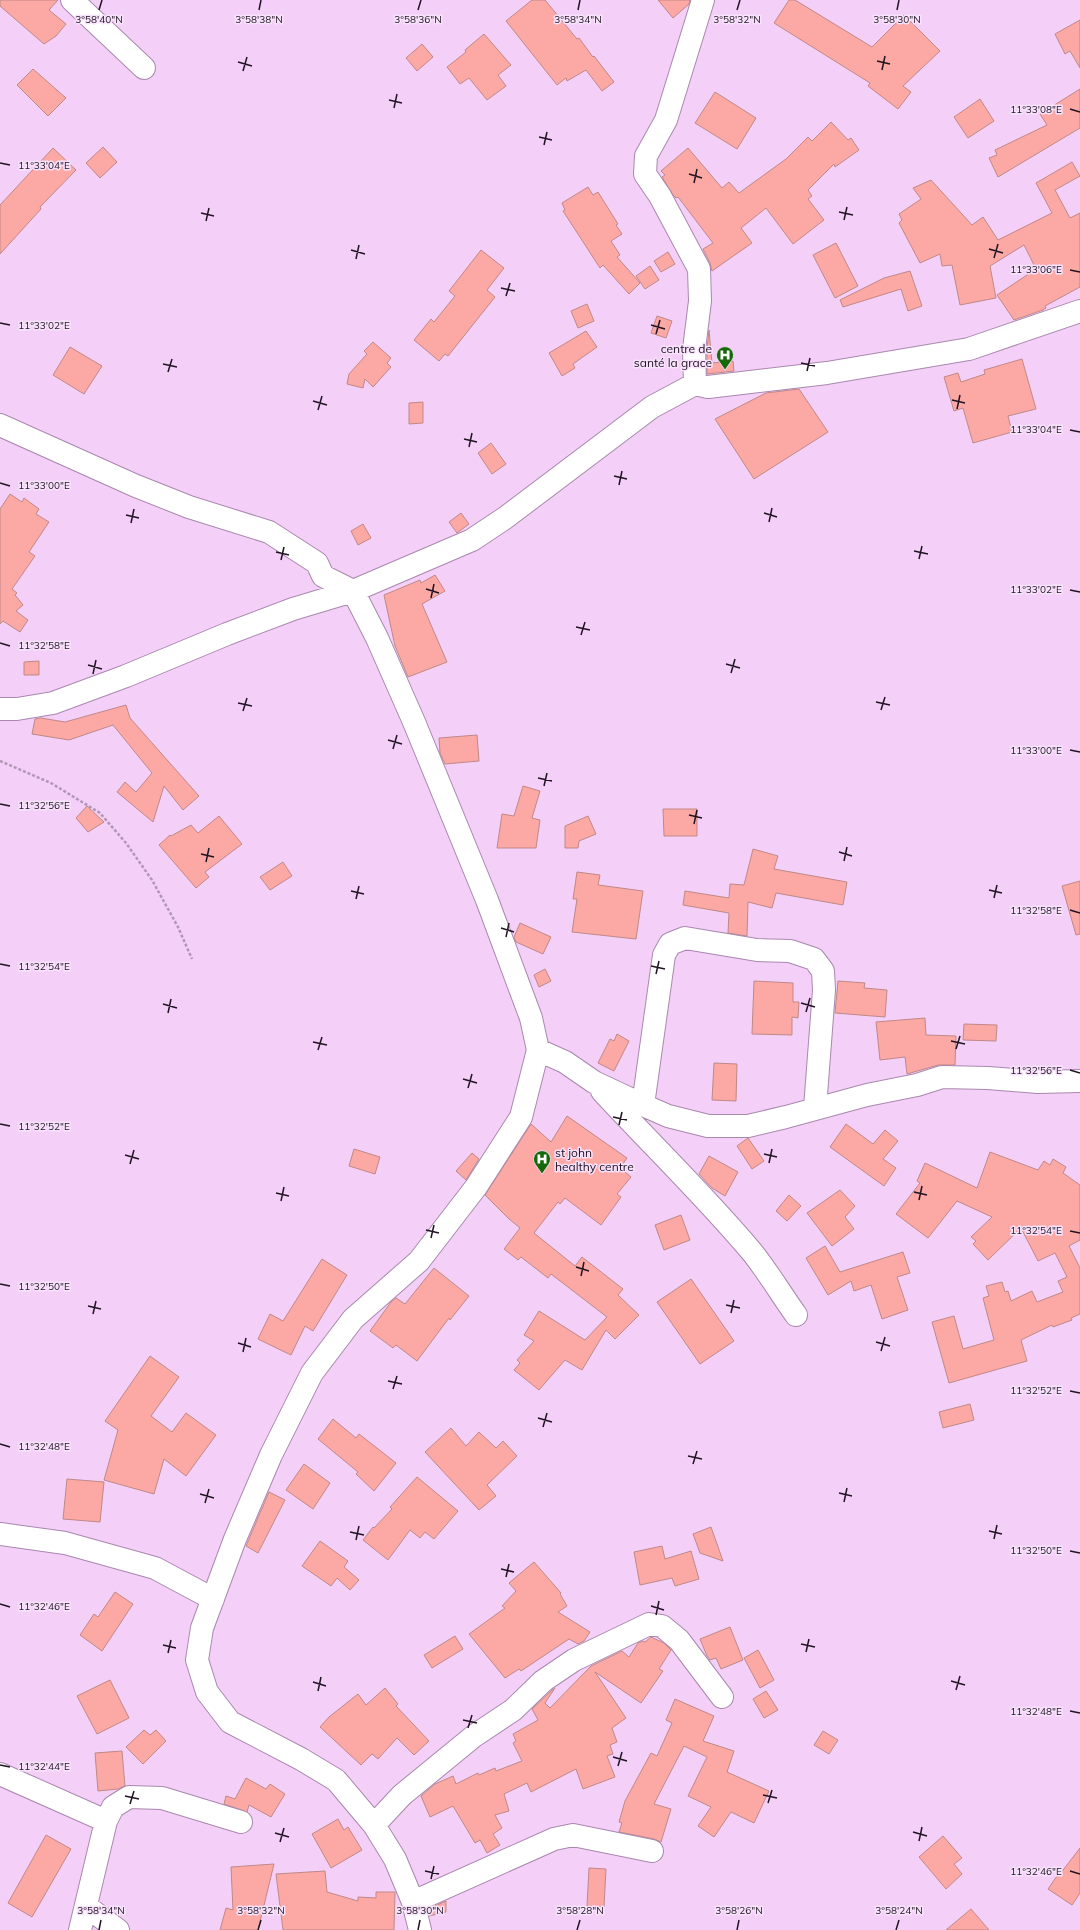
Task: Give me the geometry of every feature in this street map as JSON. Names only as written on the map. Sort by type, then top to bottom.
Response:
[{"type":"street","points":[[72,0],[144,68]]},
{"type":"street","points":[[695,384],[694,349],[700,301],[698,269],[660,196],[645,174],[646,156],[666,120],[703,0]]},
{"type":"street","points":[[0,709],[17,709],[53,703],[126,676],[256,623],[353,590],[472,540],[504,518],[652,407],[695,384],[708,387],[812,374],[969,350],[1080,311]]},
{"type":"street","points":[[0,425],[136,486],[189,507],[269,532],[317,563],[324,576],[353,590],[377,638],[414,722],[487,900],[531,1018],[538,1050],[520,1118],[476,1187],[419,1261],[353,1319],[312,1373],[271,1455],[236,1539],[202,1628],[197,1660],[207,1692],[230,1722],[301,1758],[336,1780],[374,1824],[395,1859],[413,1902],[420,1930]]},
{"type":"street","points":[[643,1105],[664,955],[670,944],[685,938],[757,950],[790,951],[814,959],[823,971],[824,990],[815,1108]]},
{"type":"street","points":[[538,1050],[565,1062],[594,1082],[643,1105],[668,1116],[708,1126],[748,1126],[867,1095],[917,1085],[942,1077],[988,1078],[1038,1082],[1080,1081]]},
{"type":"street","points":[[594,1082],[715,1210],[753,1254],[796,1315]]},
{"type":"street","points":[[0,1534],[65,1543],[155,1568],[213,1599]]},
{"type":"street","points":[[374,1824],[402,1795],[474,1736],[513,1710],[543,1681],[574,1660],[649,1624],[662,1626],[679,1640],[722,1697]]},
{"type":"street","points":[[0,1774],[106,1821]]},
{"type":"street","points":[[80,1930],[106,1821],[113,1807],[129,1797],[162,1798],[241,1822]]},
{"type":"street","points":[[413,1902],[554,1839],[573,1835],[652,1852]]},
{"type":"street","points":[[86,1906],[118,1930]]},
{"type":"path","points":[[0,761],[51,783],[100,813],[126,843],[152,880],[178,928],[192,959]]},
{"type":"building","points":[[0,0],[58,0],[49,10],[66,24],[56,36],[44,44],[0,6]]},
{"type":"building","points":[[532,0],[545,0],[577,39],[579,38],[614,82],[602,91],[586,70],[567,81],[566,78],[557,85],[506,21]]},
{"type":"building","points":[[658,0],[690,0],[689,4],[673,18]]},
{"type":"building","points":[[789,0],[795,0],[872,47],[904,15],[940,51],[903,86],[911,92],[898,109],[868,86],[870,83],[774,23]]},
{"type":"building","points":[[1080,20],[1080,68],[1070,51],[1065,54],[1055,34]]},
{"type":"building","points":[[484,34],[511,65],[498,75],[506,86],[487,100],[469,78],[460,84],[447,67],[466,52],[465,50]]},
{"type":"building","points":[[422,44],[433,57],[417,71],[406,58]]},
{"type":"building","points":[[33,69],[66,98],[48,116],[17,85]]},
{"type":"building","points":[[1080,89],[1080,128],[998,177],[989,158],[997,155],[995,150],[1047,125],[1040,114]]},
{"type":"building","points":[[715,92],[756,118],[737,149],[695,123]]},
{"type":"building","points":[[980,99],[994,121],[968,138],[954,117]]},
{"type":"building","points":[[831,122],[848,140],[851,138],[859,150],[835,167],[834,164],[808,190],[812,196],[808,199],[824,220],[793,244],[766,208],[741,228],[752,243],[712,271],[703,249],[713,243],[678,197],[676,198],[673,195],[662,177],[665,175],[661,171],[688,148],[722,188],[729,182],[739,193],[786,159],[808,137],[812,141]]},
{"type":"building","points":[[103,147],[117,162],[100,178],[86,163]]},
{"type":"building","points":[[53,148],[76,170],[40,207],[41,209],[0,254],[0,205]]},
{"type":"building","points":[[1072,162],[1080,176],[1055,190],[1070,218],[1080,213],[1080,287],[1045,306],[1046,308],[1043,310],[1014,320],[997,295],[1036,269],[1024,245],[990,266],[996,298],[960,305],[952,265],[942,266],[940,254],[920,263],[899,223],[902,220],[899,214],[921,199],[913,188],[931,180],[972,225],[983,217],[998,240],[1052,213],[1036,183]]},
{"type":"building","points":[[588,187],[593,195],[598,192],[618,224],[616,225],[622,234],[611,241],[620,255],[617,257],[640,283],[629,294],[603,265],[600,268],[563,211],[565,210],[562,203]]},
{"type":"building","points":[[836,243],[858,286],[835,298],[813,255]]},
{"type":"building","points":[[481,250],[504,268],[487,290],[495,297],[448,356],[445,354],[439,361],[414,340],[431,319],[434,322],[455,296],[449,291]]},
{"type":"building","points":[[668,252],[675,264],[661,272],[654,261]]},
{"type":"building","points":[[650,266],[659,280],[645,289],[636,276]]},
{"type":"building","points":[[910,271],[922,306],[908,311],[901,289],[843,307],[840,300],[884,278]]},
{"type":"building","points":[[587,304],[594,321],[578,328],[571,311]]},
{"type":"building","points":[[657,316],[672,321],[666,338],[651,333]]},
{"type":"building","points":[[709,330],[712,363],[733,361],[734,371],[707,374]]},
{"type":"building","points":[[586,331],[597,347],[573,364],[575,368],[562,376],[549,353]]},
{"type":"building","points":[[373,342],[391,358],[387,363],[391,367],[373,387],[365,379],[363,388],[347,384],[349,374],[367,354],[364,351]]},
{"type":"building","points":[[70,347],[102,366],[84,394],[53,375]]},
{"type":"building","points":[[1022,359],[1036,409],[1008,416],[1012,432],[973,443],[963,408],[954,411],[944,377],[958,373],[961,382],[985,374],[984,370]]},
{"type":"building","points":[[799,389],[828,432],[754,479],[715,419],[766,393]]},
{"type":"building","points":[[423,402],[423,423],[409,424],[409,403]]},
{"type":"building","points":[[491,443],[506,464],[492,474],[478,453]]},
{"type":"building","points":[[10,494],[22,502],[24,498],[39,509],[36,514],[49,522],[29,552],[35,556],[12,589],[17,593],[15,595],[23,605],[16,611],[28,620],[20,632],[3,621],[0,624],[0,509]]},
{"type":"building","points":[[461,513],[469,524],[457,533],[449,522]]},
{"type":"building","points":[[363,524],[371,538],[358,545],[351,531]]},
{"type":"building","points":[[435,575],[445,591],[422,604],[447,662],[408,677],[395,646],[384,595],[420,580],[421,583]]},
{"type":"building","points":[[39,661],[39,675],[24,675],[24,662]]},
{"type":"building","points":[[126,705],[130,718],[199,796],[183,810],[164,786],[153,822],[117,792],[125,782],[136,792],[152,773],[113,725],[69,740],[32,734],[35,719],[41,718],[65,722]]},
{"type":"building","points":[[477,735],[479,761],[445,764],[440,753],[439,738]]},
{"type":"building","points":[[523,786],[540,791],[532,818],[540,820],[536,848],[497,848],[502,814],[514,816]]},
{"type":"building","points":[[87,806],[104,822],[88,832],[76,818]]},
{"type":"building","points":[[663,809],[697,809],[697,836],[664,836]]},
{"type":"building","points":[[219,816],[242,844],[205,872],[209,877],[196,888],[159,845],[170,835],[171,836],[191,825],[198,833]]},
{"type":"building","points":[[588,816],[596,834],[579,841],[578,848],[565,848],[565,826]]},
{"type":"building","points":[[753,849],[778,856],[774,869],[847,882],[843,905],[776,893],[772,908],[748,902],[747,936],[728,933],[729,913],[683,905],[685,891],[729,898],[730,884],[744,885]]},
{"type":"building","points":[[283,862],[292,876],[270,890],[260,877]]},
{"type":"building","points":[[577,872],[600,875],[598,885],[643,891],[636,939],[572,932],[577,899],[573,899]]},
{"type":"building","points":[[1080,881],[1080,934],[1076,935],[1062,886]]},
{"type":"building","points":[[520,923],[551,937],[543,954],[516,942],[514,937]]},
{"type":"building","points":[[545,969],[551,981],[539,987],[534,975]]},
{"type":"building","points":[[754,981],[793,983],[793,1002],[799,1002],[798,1018],[792,1017],[792,1035],[752,1034]]},
{"type":"building","points":[[838,981],[865,983],[864,988],[887,990],[885,1017],[835,1013]]},
{"type":"building","points":[[925,1018],[926,1035],[956,1036],[955,1065],[938,1065],[907,1074],[905,1057],[880,1060],[876,1022]]},
{"type":"building","points":[[964,1024],[997,1025],[996,1041],[963,1040]]},
{"type":"building","points":[[617,1034],[629,1041],[614,1071],[598,1063],[610,1039],[614,1041]]},
{"type":"building","points":[[714,1063],[737,1064],[736,1101],[712,1100]]},
{"type":"building","points":[[567,1116],[627,1158],[620,1168],[631,1177],[617,1194],[621,1197],[601,1225],[565,1198],[560,1204],[558,1202],[534,1233],[575,1266],[582,1257],[623,1289],[618,1295],[639,1315],[615,1339],[606,1330],[582,1370],[565,1360],[539,1390],[514,1370],[520,1363],[517,1360],[534,1341],[524,1335],[539,1311],[585,1340],[607,1317],[551,1274],[548,1278],[521,1257],[518,1260],[504,1249],[520,1228],[485,1195],[531,1124],[551,1142]]},
{"type":"building","points":[[846,1124],[873,1144],[885,1130],[898,1141],[883,1159],[896,1168],[884,1186],[830,1147]]},
{"type":"building","points":[[748,1138],[764,1161],[752,1169],[737,1146]]},
{"type":"building","points":[[354,1149],[380,1157],[375,1174],[349,1166]]},
{"type":"building","points":[[990,1152],[1038,1170],[1044,1161],[1050,1165],[1053,1159],[1066,1167],[1063,1173],[1080,1185],[1080,1240],[1069,1246],[1080,1268],[1080,1314],[1071,1318],[1072,1320],[1053,1327],[1052,1325],[1021,1340],[1027,1361],[949,1383],[932,1322],[954,1316],[963,1349],[994,1340],[983,1298],[989,1296],[986,1286],[1002,1282],[1005,1292],[1008,1291],[1011,1301],[1032,1291],[1037,1302],[1063,1292],[1058,1281],[1067,1277],[1055,1253],[1038,1261],[1021,1228],[988,1260],[973,1244],[976,1241],[971,1237],[992,1217],[957,1201],[928,1238],[896,1214],[920,1183],[917,1181],[925,1163],[977,1188]]},
{"type":"building","points":[[472,1153],[479,1159],[466,1180],[456,1171]]},
{"type":"building","points":[[709,1156],[738,1172],[725,1196],[712,1188],[699,1174]]},
{"type":"building","points":[[840,1190],[855,1206],[845,1217],[854,1229],[832,1246],[807,1213]]},
{"type":"building","points":[[789,1195],[801,1206],[787,1221],[776,1211]]},
{"type":"building","points":[[681,1215],[690,1240],[664,1250],[655,1225]]},
{"type":"building","points":[[825,1246],[840,1272],[903,1252],[910,1273],[897,1277],[908,1310],[882,1319],[871,1285],[854,1291],[851,1281],[828,1295],[806,1258]]},
{"type":"building","points":[[322,1259],[347,1275],[313,1331],[305,1326],[291,1355],[258,1339],[270,1314],[283,1321]]},
{"type":"building","points":[[434,1268],[469,1296],[450,1320],[449,1318],[417,1361],[396,1345],[393,1348],[370,1331],[391,1302],[396,1298],[405,1304]]},
{"type":"building","points":[[691,1279],[734,1341],[700,1364],[657,1302]]},
{"type":"building","points":[[150,1356],[179,1377],[151,1416],[172,1432],[186,1413],[216,1435],[186,1476],[164,1459],[154,1494],[104,1480],[118,1430],[105,1421]]},
{"type":"building","points":[[970,1404],[974,1420],[943,1428],[939,1412]]},
{"type":"building","points":[[333,1419],[356,1438],[359,1434],[396,1463],[374,1491],[356,1474],[358,1472],[318,1439]]},
{"type":"building","points":[[451,1428],[466,1446],[479,1432],[496,1448],[503,1441],[517,1456],[487,1485],[496,1496],[479,1510],[425,1452]]},
{"type":"building","points":[[304,1464],[330,1483],[313,1509],[286,1490]]},
{"type":"building","points":[[417,1477],[458,1511],[434,1539],[425,1532],[420,1538],[410,1530],[388,1560],[363,1540],[373,1527],[374,1528],[392,1509],[390,1507]]},
{"type":"building","points":[[67,1479],[104,1482],[100,1522],[63,1519]]},
{"type":"building","points":[[269,1492],[285,1500],[258,1553],[246,1546]]},
{"type":"building","points":[[711,1527],[723,1561],[700,1553],[693,1534]]},
{"type":"building","points":[[320,1541],[348,1561],[344,1567],[359,1580],[350,1590],[337,1578],[331,1586],[302,1566]]},
{"type":"building","points":[[662,1546],[665,1559],[691,1551],[699,1579],[675,1586],[672,1578],[640,1585],[634,1552]]},
{"type":"building","points":[[534,1562],[561,1593],[560,1594],[567,1606],[558,1612],[590,1632],[584,1641],[578,1644],[569,1639],[521,1671],[519,1669],[505,1678],[469,1634],[505,1608],[502,1606],[516,1591],[509,1583]]},
{"type":"building","points":[[115,1592],[133,1604],[102,1651],[80,1635],[94,1614],[98,1617]]},
{"type":"building","points":[[730,1627],[743,1660],[721,1669],[716,1658],[710,1660],[707,1656],[700,1639]]},
{"type":"building","points":[[455,1636],[463,1649],[432,1668],[424,1655]]},
{"type":"building","points":[[651,1637],[664,1643],[671,1650],[659,1669],[663,1671],[641,1703],[595,1672],[626,1718],[612,1728],[617,1742],[610,1745],[613,1754],[607,1756],[615,1777],[583,1789],[576,1769],[531,1792],[527,1783],[504,1794],[509,1811],[495,1815],[502,1828],[493,1834],[500,1845],[487,1853],[480,1840],[475,1843],[453,1806],[430,1817],[421,1796],[435,1784],[453,1776],[456,1784],[478,1773],[479,1775],[495,1768],[496,1771],[522,1761],[513,1743],[516,1741],[513,1734],[538,1720],[532,1709],[555,1688],[545,1703],[550,1708],[591,1666],[622,1651],[629,1657],[638,1643],[643,1641],[645,1642]]},
{"type":"building","points":[[758,1650],[774,1680],[760,1688],[744,1658]]},
{"type":"building","points":[[110,1680],[129,1718],[97,1734],[77,1696]]},
{"type":"building","points":[[385,1688],[398,1704],[396,1706],[429,1741],[414,1755],[397,1738],[378,1759],[372,1754],[361,1765],[320,1727],[329,1717],[358,1694],[366,1705]]},
{"type":"building","points":[[766,1691],[778,1710],[764,1718],[753,1699]]},
{"type":"building","points":[[675,1699],[714,1716],[703,1741],[734,1751],[727,1772],[769,1791],[754,1823],[731,1812],[714,1837],[698,1826],[711,1807],[688,1796],[707,1757],[684,1746],[654,1804],[671,1809],[661,1842],[654,1839],[619,1832],[622,1823],[619,1822],[625,1801],[651,1753],[657,1756],[672,1723],[666,1720]]},
{"type":"building","points":[[144,1730],[150,1735],[156,1730],[166,1741],[143,1764],[126,1747]]},
{"type":"building","points":[[823,1731],[838,1740],[829,1754],[814,1745]]},
{"type":"building","points":[[122,1751],[125,1786],[118,1789],[98,1791],[95,1753]]},
{"type":"building","points":[[246,1778],[266,1789],[270,1784],[285,1794],[271,1817],[249,1805],[247,1812],[224,1804],[226,1796],[235,1799]]},
{"type":"building","points":[[338,1819],[344,1830],[348,1827],[362,1850],[331,1868],[312,1834]]},
{"type":"building","points":[[46,1835],[71,1849],[32,1917],[8,1903]]},
{"type":"building","points":[[943,1836],[962,1858],[954,1864],[962,1874],[946,1889],[919,1857]]},
{"type":"building","points":[[1080,1848],[1080,1893],[1072,1905],[1048,1889]]},
{"type":"building","points":[[274,1864],[258,1930],[220,1930],[226,1908],[233,1910],[231,1867]]},
{"type":"building","points":[[589,1868],[606,1869],[604,1907],[587,1906]]},
{"type":"building","points":[[325,1871],[327,1892],[358,1901],[358,1897],[376,1898],[376,1892],[395,1892],[394,1930],[283,1930],[276,1874]]},
{"type":"building","points":[[446,1901],[446,1912],[429,1916],[428,1909]]},
{"type":"building","points":[[971,1909],[989,1930],[946,1930]]},
{"type":"place","name":"centre de santé la grace","points":[[725,370]]},
{"type":"place","name":"st john healthy centre","points":[[542,1174]]}]
